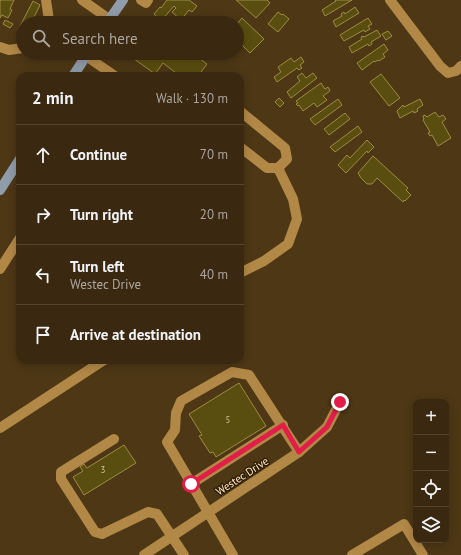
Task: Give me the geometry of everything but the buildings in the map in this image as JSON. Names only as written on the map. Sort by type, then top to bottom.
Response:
[{"type":"main road","points":[[112,16],[123,0]]},
{"type":"main road","points":[[76,72],[83,60]]},
{"type":"main road","points":[[0,190],[16,165]]},
{"type":"street","points":[[46,0],[48,16]]},
{"type":"street","points":[[82,0],[102,16]]},
{"type":"street","points":[[141,0],[146,3],[148,0]]},
{"type":"street","points":[[390,0],[440,66],[448,73],[456,71],[461,66]]},
{"type":"street","points":[[0,47],[9,50],[16,49]]},
{"type":"street","points":[[95,60],[110,72]]},
{"type":"street","points":[[244,114],[285,148],[287,159],[278,168],[267,168],[244,150]]},
{"type":"street","points":[[244,271],[270,257],[288,244],[297,219],[293,199],[278,168]]},
{"type":"street","points":[[0,269],[16,244]]},
{"type":"street","points":[[0,428],[98,364]]},
{"type":"street","points":[[233,555],[168,442],[175,430],[176,413],[181,401],[232,372],[249,375],[283,425],[299,452]]},
{"type":"street","name":"Westec Drive","points":[[144,555],[299,452],[327,427],[340,402]]},
{"type":"street","points":[[191,484],[283,425]]},
{"type":"street","points":[[114,440],[61,472],[61,479],[95,532],[102,534],[148,512],[157,514],[184,555]]},
{"type":"street","points":[[352,555],[404,524],[423,555]]},
{"type":"route","points":[[191,484],[283,425],[299,452],[327,427],[340,402]]}]
